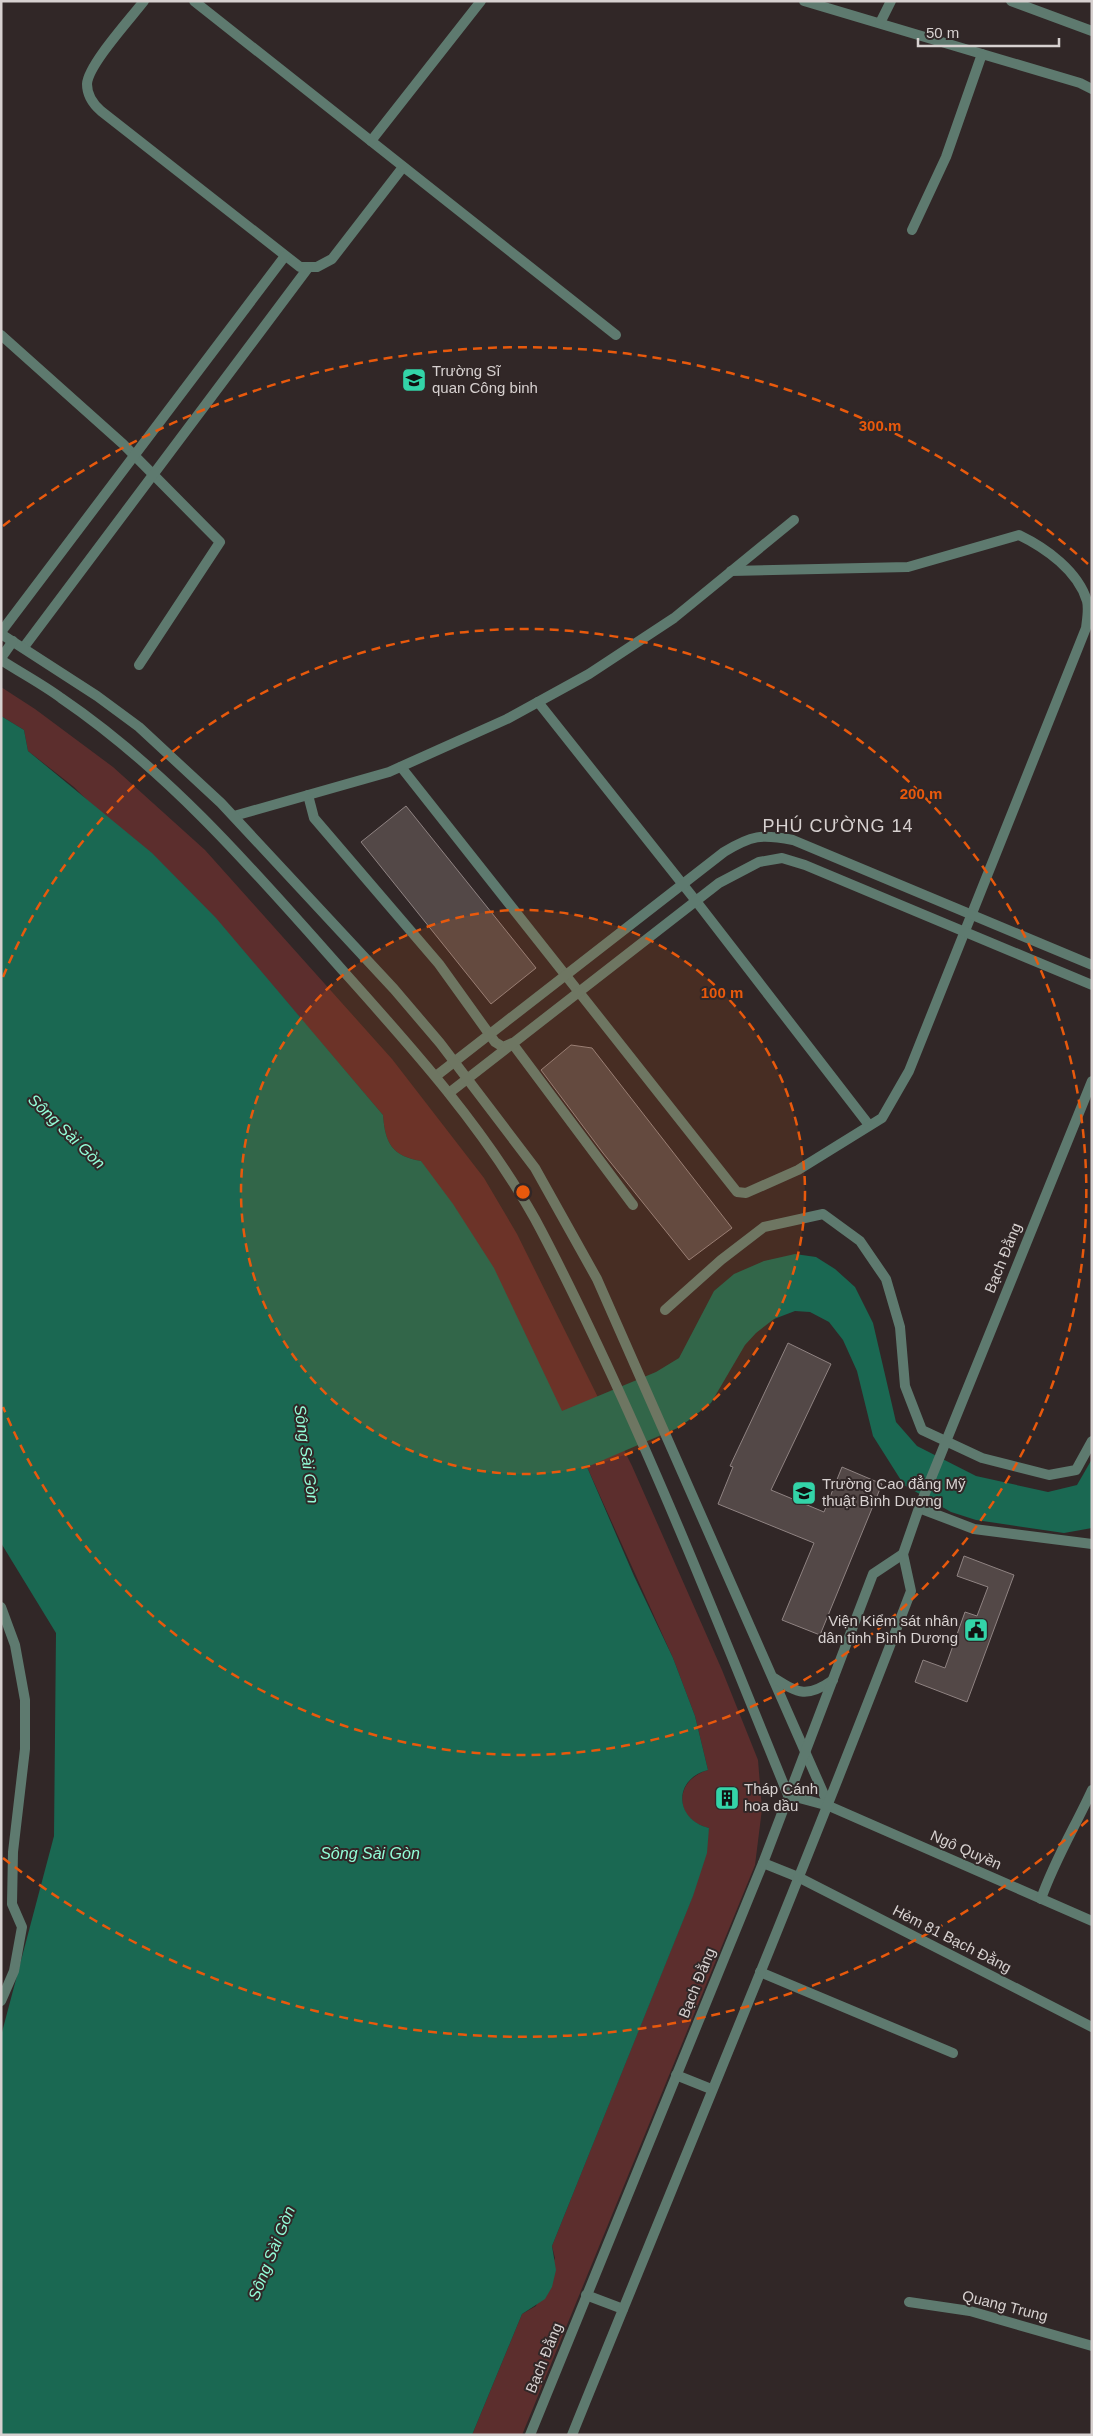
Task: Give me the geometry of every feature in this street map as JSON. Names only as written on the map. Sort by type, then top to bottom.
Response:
[{"type":"street","points":[[144,1],[91,70],[87,86],[91,100],[109,117],[300,267],[317,267],[332,259],[403,167]]},
{"type":"street","points":[[371,141],[481,1]]},
{"type":"street","points":[[804,1],[1080,83],[1092,89]]},
{"type":"street","points":[[880,24],[892,1]]},
{"type":"street","points":[[1011,1],[1092,31]]},
{"type":"street","points":[[200,3],[403,167],[616,335]]},
{"type":"street","points":[[912,230],[946,157],[982,54]]},
{"type":"street","points":[[285,256],[1,633],[97,696],[139,727],[181,764],[234,816],[394,989],[454,1062],[535,1168],[597,1279],[774,1678],[804,1754],[829,1806]]},
{"type":"street","points":[[24,648],[308,268]]},
{"type":"street","points":[[1,335],[73,398],[154,475],[220,542],[139,665]]},
{"type":"street","points":[[234,816],[401,767],[507,719],[589,674],[674,618],[794,520]]},
{"type":"street","points":[[401,767],[737,1192],[746,1193],[798,1170],[882,1118],[909,1071],[1086,628],[1088,603],[1076,578],[1038,544],[1019,535],[908,567],[730,571]]},
{"type":"street","points":[[13,641],[1,659],[63,698],[134,755],[204,819],[280,900],[420,1056],[488,1144],[534,1217],[577,1301],[664,1489],[788,1795]]},
{"type":"street","points":[[538,702],[683,884],[869,1126]]},
{"type":"street","points":[[308,795],[314,818],[439,964],[499,1045],[507,1047],[512,1044]]},
{"type":"street","points":[[436,1076],[736,845],[766,835],[794,840],[1092,965]]},
{"type":"street","points":[[448,1093],[719,883],[759,862],[782,858],[805,865],[1092,985]]},
{"type":"street","points":[[512,1044],[633,1205]]},
{"type":"street","name":"Bạch Đằng","points":[[919,1508],[1092,1081]]},
{"type":"street","points":[[665,1310],[721,1260],[764,1227],[823,1214],[860,1241],[886,1279],[900,1327],[905,1386],[922,1430],[944,1445],[982,1458],[1049,1475],[1076,1470],[1092,1441]]},
{"type":"street","points":[[572,2435],[798,1877],[829,1806],[912,1591],[903,1554],[919,1508],[974,1529],[1092,1544]]},
{"type":"street","name":"Bạch Đằng","points":[[530,2435],[763,1863],[873,1574],[903,1554]]},
{"type":"street","points":[[1,1607],[15,1645],[25,1700],[24,1749],[12,1852],[12,1904],[22,1927],[14,1971],[1,2001]]},
{"type":"street","points":[[774,1678],[792,1689],[804,1693],[818,1691],[833,1680]]},
{"type":"street","points":[[1041,1899],[1051,1868],[1074,1829],[1092,1790]]},
{"type":"street","name":"Ngô Quyền","points":[[788,1795],[829,1806],[1092,1921]]},
{"type":"street","name":"Hẻm 81 Bạch Đằng","points":[[763,1863],[798,1877],[1092,2027]]},
{"type":"street","points":[[760,1972],[953,2053]]},
{"type":"street","points":[[676,2075],[711,2090]]},
{"type":"street","points":[[586,2295],[623,2308]]},
{"type":"street","name":"Quang Trung","points":[[909,2302],[970,2311],[1092,2346]]},
{"type":"shaded area","points":[[1,687],[35,709],[113,767],[205,850],[392,1059],[484,1178],[517,1234],[632,1466],[722,1670],[758,1760],[762,1809],[755,1865],[522,2435],[472,2435],[522,2314],[536,2306],[555,2258],[552,2246],[693,1895],[709,1828],[689,1817],[682,1799],[684,1790],[689,1782],[697,1775],[708,1770],[695,1716],[673,1658],[587,1467],[421,1161],[403,1156],[392,1147],[388,1141],[383,1115],[284,999],[74,787],[28,751],[24,730],[1,716]]},
{"type":"water","name":"Sông Sài Gòn","points":[[1,716],[24,730],[28,751],[152,853],[216,918],[383,1115],[388,1141],[392,1147],[403,1156],[421,1161],[453,1204],[494,1268],[562,1411],[656,1372],[679,1358],[714,1291],[734,1274],[764,1261],[795,1254],[816,1257],[835,1269],[855,1287],[873,1323],[896,1422],[917,1446],[976,1476],[1048,1492],[1077,1485],[1092,1459],[1092,1528],[1064,1533],[976,1520],[951,1512],[904,1485],[873,1436],[857,1371],[843,1340],[829,1322],[810,1312],[795,1311],[774,1319],[756,1333],[745,1345],[711,1403],[680,1427],[587,1467],[634,1576],[673,1658],[695,1716],[708,1770],[688,1782],[682,1799],[684,1808],[689,1816],[697,1823],[709,1828],[707,1853],[693,1896],[552,2246],[556,2270],[552,2287],[545,2299],[522,2314],[472,2435],[1,2435],[1,2036],[54,1836],[56,1633],[1,1543]]},
{"type":"building","points":[[406,806],[536,968],[491,1004],[361,842]]},
{"type":"building","points":[[571,1045],[592,1048],[732,1228],[689,1260],[603,1153],[541,1070]]},
{"type":"building","points":[[788,1343],[831,1364],[771,1490],[824,1512],[842,1467],[882,1484],[820,1635],[782,1620],[814,1543],[718,1504],[733,1467],[730,1466]]},
{"type":"building","name":"Viện Kiểm sát nhân dân tỉnh Bình Dương","points":[[964,1556],[1014,1575],[967,1702],[915,1682],[923,1660],[945,1668],[965,1612],[977,1616],[988,1587],[957,1576]]},
{"type":"building","name":"Tháp Cánh hoa dầu","points":[[727,1787],[735,1790],[738,1798],[735,1806],[727,1809],[719,1806],[716,1798],[719,1790]]},
{"type":"place","name":"Trường Sĩ quan Công binh","points":[[414,380]]},
{"type":"place","name":"Trường Cao đẳng Mỹ thuật Bình Dương","points":[[804,1493]]},
{"type":"place","name":"Viện Kiểm sát nhân dân tỉnh Bình Dương","points":[[976,1630]]},
{"type":"place","name":"Tháp Cánh hoa dầu","points":[[727,1798]]},
{"type":"district","name":"PHÚ CƯỜNG 14","points":[[838,826]]}]
